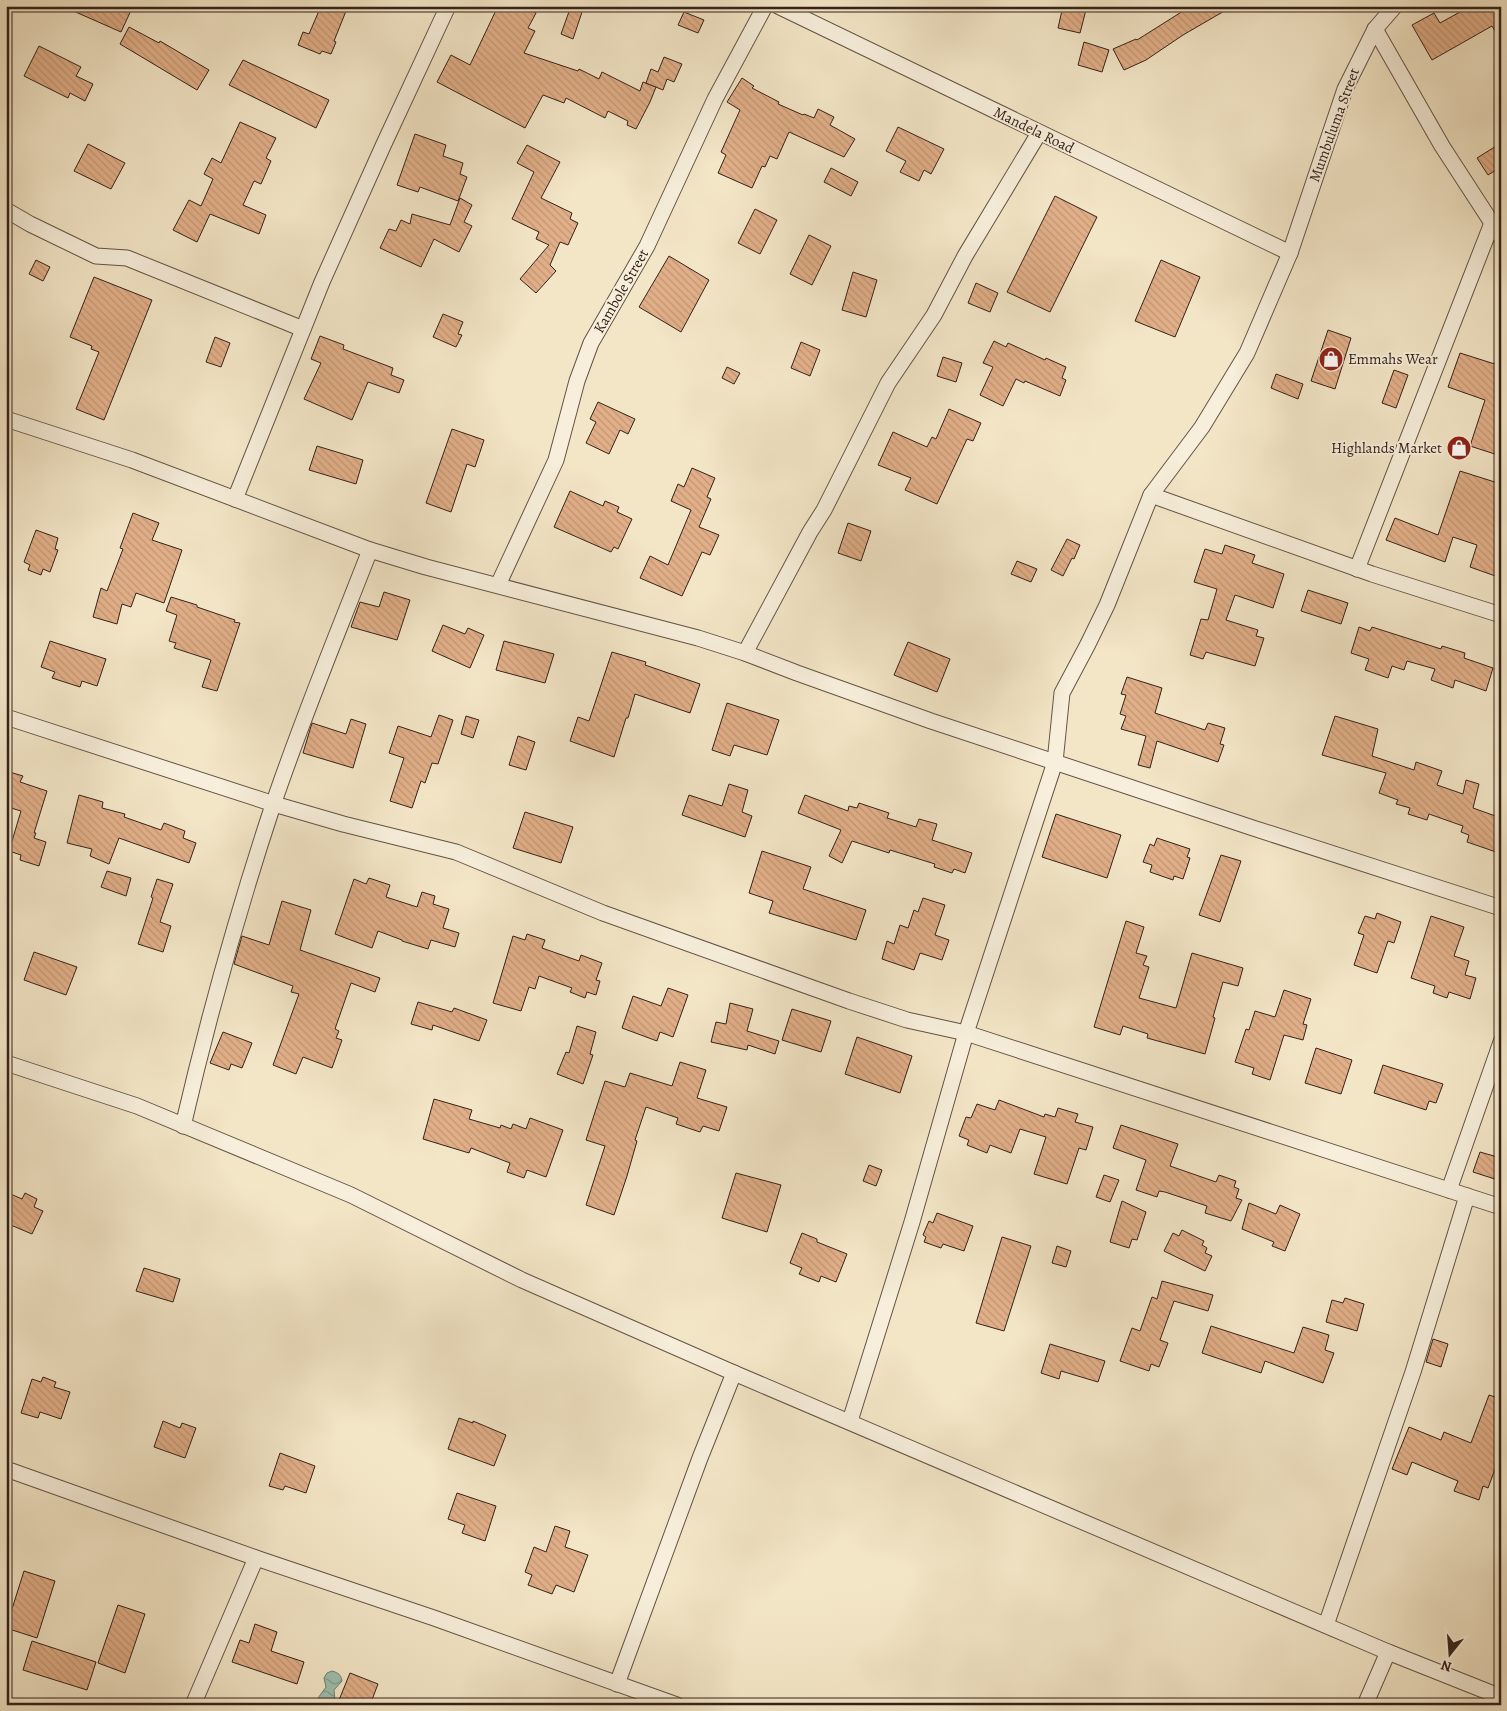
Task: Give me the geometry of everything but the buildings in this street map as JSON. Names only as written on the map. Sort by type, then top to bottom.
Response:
[{"type":"street","points":[[236,499],[303,330],[378,155],[448,6]]},
{"type":"street","name":"Kambole Street","points":[[498,585],[556,460],[577,381],[591,343],[647,246],[715,99],[765,6]]},
{"type":"street","name":"Mandela Road","points":[[778,6],[1290,253]]},
{"type":"street","name":"Mumbuluma Street","points":[[850,1421],[912,1222],[966,1033],[1055,762],[1062,693],[1107,605],[1151,495],[1202,427],[1247,353],[1290,253],[1344,89],[1375,29],[1395,6]]},
{"type":"street","points":[[1375,29],[1442,146],[1501,237]]},
{"type":"street","points":[[745,653],[810,532],[824,510],[888,383],[934,315],[965,256],[1039,132]]},
{"type":"street","points":[[6,210],[30,224],[96,256],[126,258],[303,330]]},
{"type":"street","points":[[1357,569],[1492,224]]},
{"type":"street","points":[[6,419],[132,460],[370,550],[426,567],[680,633],[745,653],[904,712],[1501,908]]},
{"type":"street","points":[[1151,495],[1357,569],[1501,615]]},
{"type":"street","points":[[183,1126],[200,1054],[232,939],[274,804],[322,671],[370,550]]},
{"type":"street","points":[[6,717],[274,804],[343,824],[456,852],[603,913],[849,1001],[907,1020],[966,1033],[1501,1207]]},
{"type":"street","points":[[1449,1190],[1501,1042]]},
{"type":"street","points":[[6,1063],[137,1106],[351,1195],[522,1280],[734,1373],[1388,1652],[1501,1697]]},
{"type":"street","points":[[1326,1625],[1413,1372],[1467,1196]]},
{"type":"street","points":[[617,1684],[700,1458],[734,1373]]},
{"type":"street","points":[[6,1469],[677,1705]]},
{"type":"street","points":[[193,1705],[256,1558]]},
{"type":"street","points":[[1365,1705],[1388,1652]]},
{"type":"water","points":[[332,1671],[339,1674],[342,1681],[334,1690],[334,1704],[320,1705],[318,1698],[326,1687],[324,1678],[327,1673]]},
{"type":"place","name":"Emmahs Wear","points":[[1331,359]]},
{"type":"place","name":"Highlands Market","points":[[1459,448]]}]
